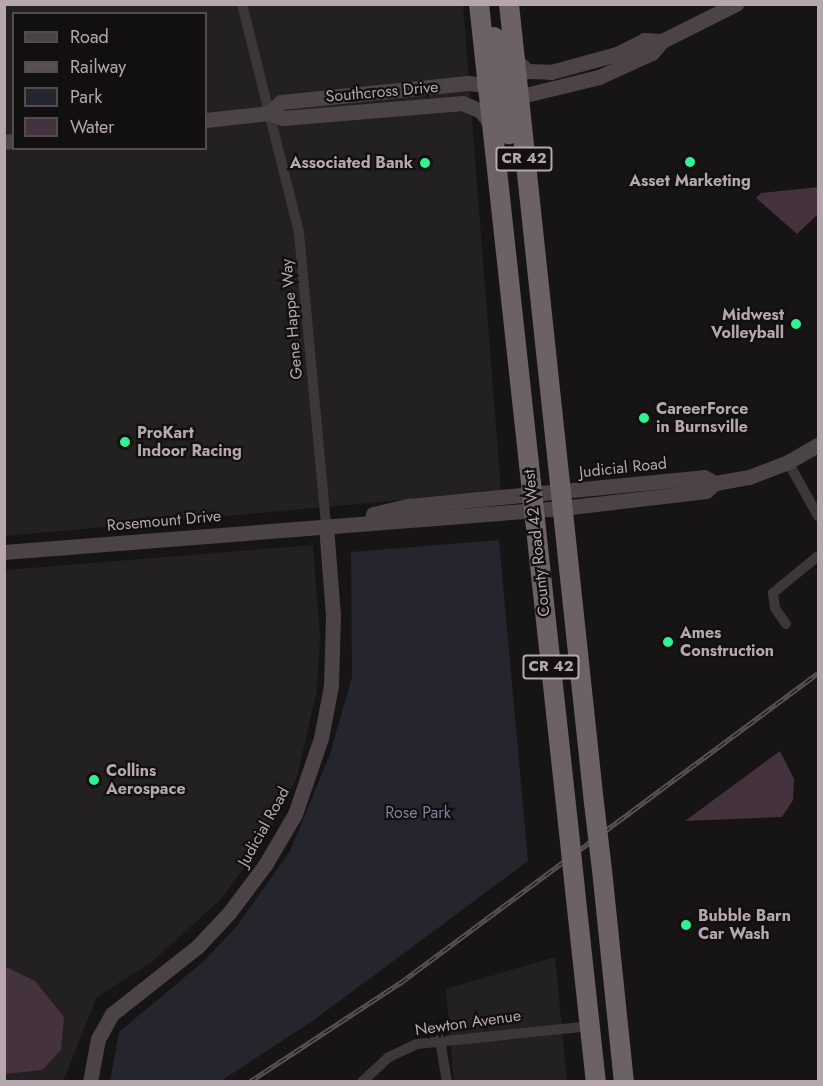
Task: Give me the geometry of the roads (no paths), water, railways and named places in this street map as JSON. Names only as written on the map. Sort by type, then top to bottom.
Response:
[{"type":"highway","name":"County Road 42 West","points":[[479,4],[596,1082]]},
{"type":"highway","points":[[489,4],[501,73],[517,97]]},
{"type":"highway","name":"County Road 42 West","points":[[509,4],[517,97],[624,1082]]},
{"type":"highway","points":[[487,85],[505,106],[516,176],[531,221]]},
{"type":"highway","points":[[575,890],[604,1015],[618,1022]]},
{"type":"highway","points":[[590,1026],[598,1029],[606,1043],[612,1082]]},
{"type":"street","name":"Gene Happe Way","points":[[242,4],[300,233],[326,526]]},
{"type":"street","points":[[517,97],[599,77],[652,53],[662,41],[736,4]]},
{"type":"street","points":[[513,57],[527,71],[551,72],[601,59],[644,40],[662,41]]},
{"type":"street","name":"Southcross Drive","points":[[269,113],[281,102],[468,82],[487,85]]},
{"type":"street","name":"Southcross Drive","points":[[207,120],[269,113],[283,118],[462,103],[481,111],[491,125]]},
{"type":"street","name":"Judicial Road","points":[[533,503],[706,491],[715,483],[749,477],[788,462],[819,445]]},
{"type":"street","points":[[788,462],[819,516]]},
{"type":"street","name":"Rosemount Drive","points":[[4,552],[326,526],[533,503]]},
{"type":"street","name":"Judicial Road","points":[[90,1082],[98,1040],[112,1014],[198,946],[229,913],[265,865],[295,814],[321,738],[331,686],[333,615],[326,526]]},
{"type":"street","points":[[786,624],[775,608],[773,593],[817,562]]},
{"type":"street","name":"Newton Avenue","points":[[362,1082],[403,1049],[440,1039],[590,1026]]},
{"type":"street","points":[[440,1039],[447,1082]]},
{"type":"water","points":[[818,187],[818,214],[797,234],[756,198],[761,193]]},
{"type":"water","points":[[780,751],[794,779],[793,800],[782,817],[685,821]]},
{"type":"water","points":[[4,966],[35,981],[64,1017],[61,1050],[42,1070],[5,1074]]},
{"type":"railway","points":[[249,1082],[400,983],[818,673]]},
{"type":"place","name":"Asset Marketing","points":[[690,162]]},
{"type":"place","name":"Associated Bank","points":[[425,163]]},
{"type":"place","name":"Midwest Volleyball","points":[[796,324]]},
{"type":"place","name":"CareerForce in Burnsville","points":[[644,418]]},
{"type":"place","name":"ProKart Indoor Racing","points":[[125,442]]},
{"type":"place","name":"Ames Construction","points":[[668,642]]},
{"type":"place","name":"Collins Aerospace","points":[[94,780]]},
{"type":"place","name":"Bubble Barn Car Wash","points":[[686,925]]},
{"type":"park label","name":"Rose Park","points":[[418,813]]}]
